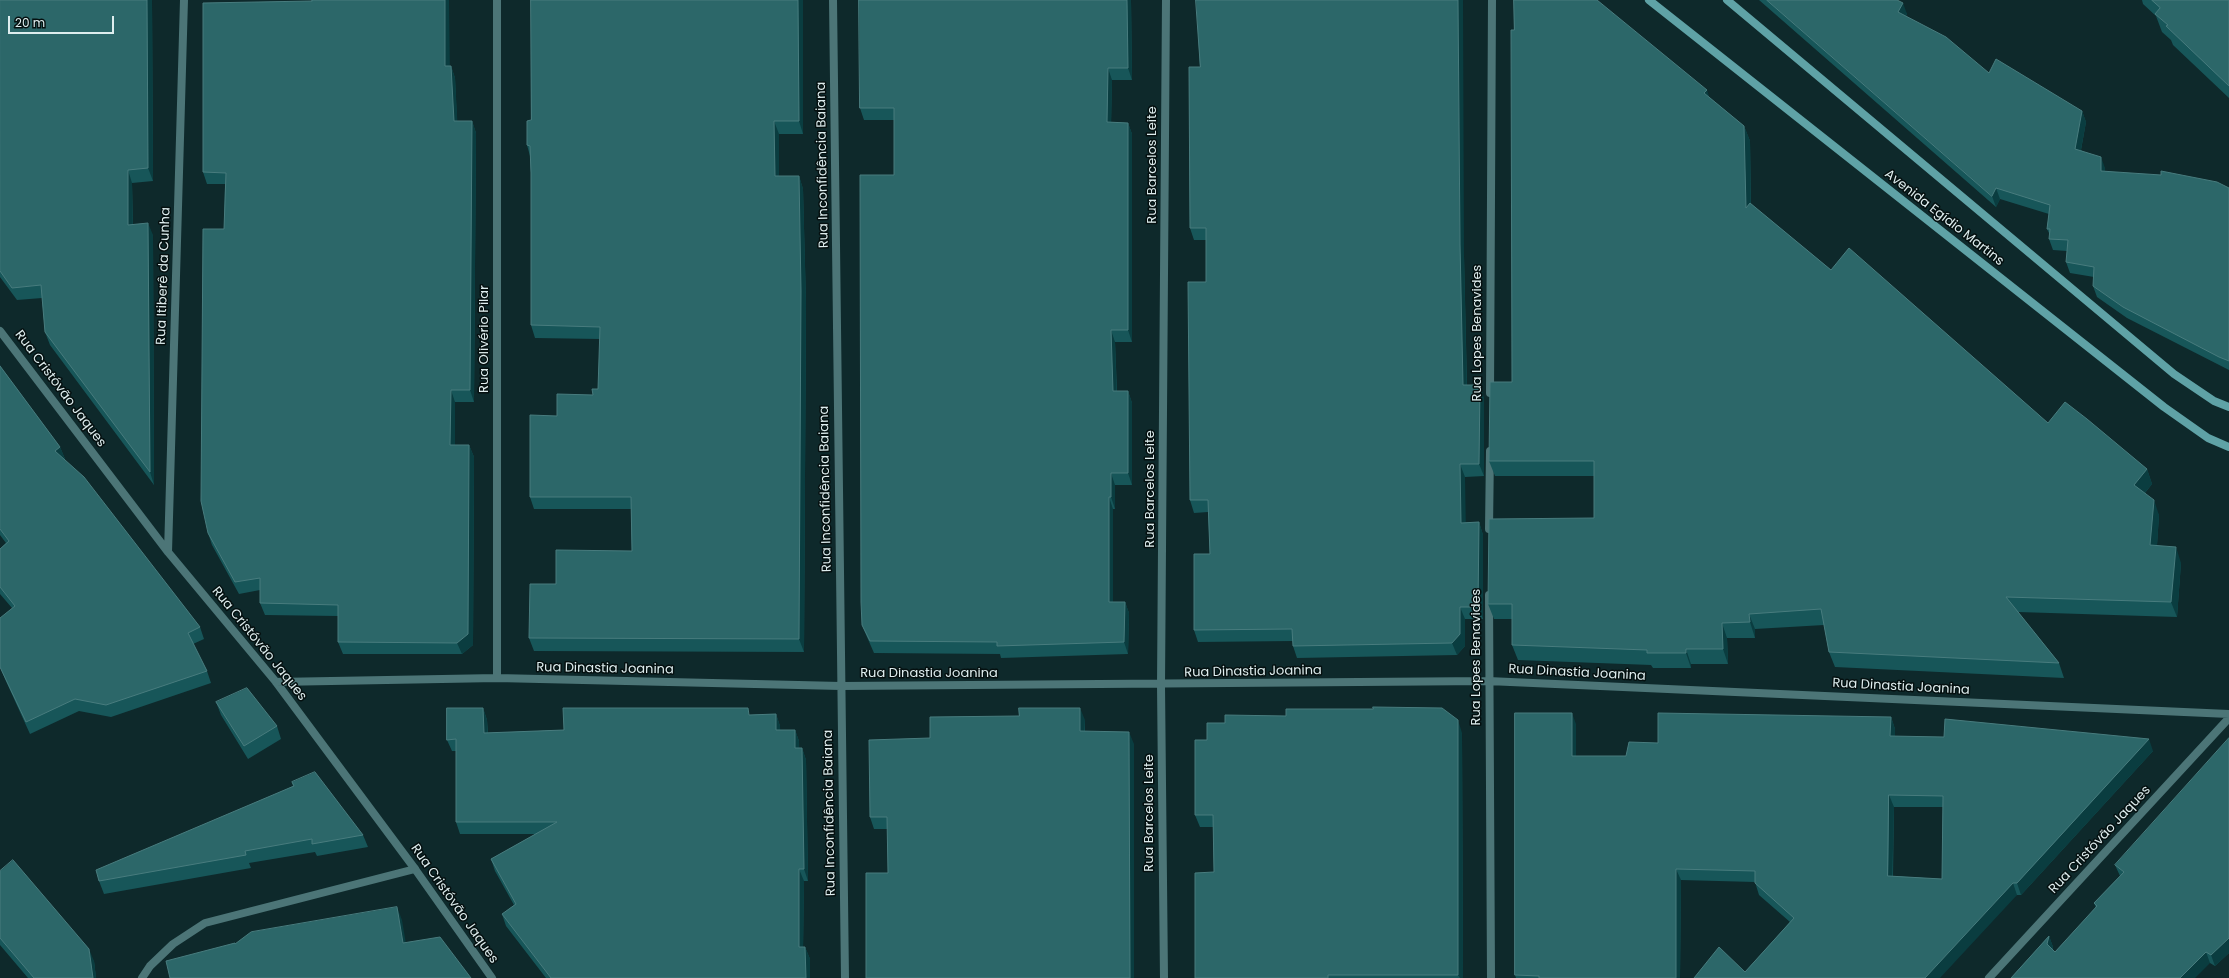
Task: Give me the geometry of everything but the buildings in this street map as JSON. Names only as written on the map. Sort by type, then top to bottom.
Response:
[{"type":"main road","name":"Avenida Egídio Martins","points":[[1649,0],[2164,407],[2208,438],[2229,447]]},
{"type":"main road","name":"Avenida Egídio Martins","points":[[1727,0],[2174,374],[2214,401],[2229,407]]},
{"type":"street","name":"Rua Itiberê da Cunha","points":[[168,552],[184,0]]},
{"type":"street","name":"Rua Olivério Pilar","points":[[497,0],[497,678]]},
{"type":"street","name":"Rua Inconfidência Baiana","points":[[833,0],[844,978]]},
{"type":"street","name":"Rua Barcelos Leite","points":[[1164,978],[1162,685],[1166,0]]},
{"type":"street","name":"Rua Lopes Benavides","points":[[1490,404],[1492,0]]},
{"type":"street","name":"Rua Cristóvão Jaques","points":[[0,331],[168,552],[276,682],[415,868],[492,978]]},
{"type":"street","points":[[1489,538],[1490,443]]},
{"type":"street","name":"Rua Lopes Benavides","points":[[1489,586],[1488,681],[1491,978]]},
{"type":"street","name":"Rua Dinastia Joanina","points":[[276,682],[497,678],[841,686],[1162,685],[1488,681],[2229,714]]},
{"type":"street","name":"Rua Cristóvão Jaques","points":[[1989,978],[2229,718]]},
{"type":"street","points":[[142,978],[150,966],[174,944],[205,923],[415,868]]}]
